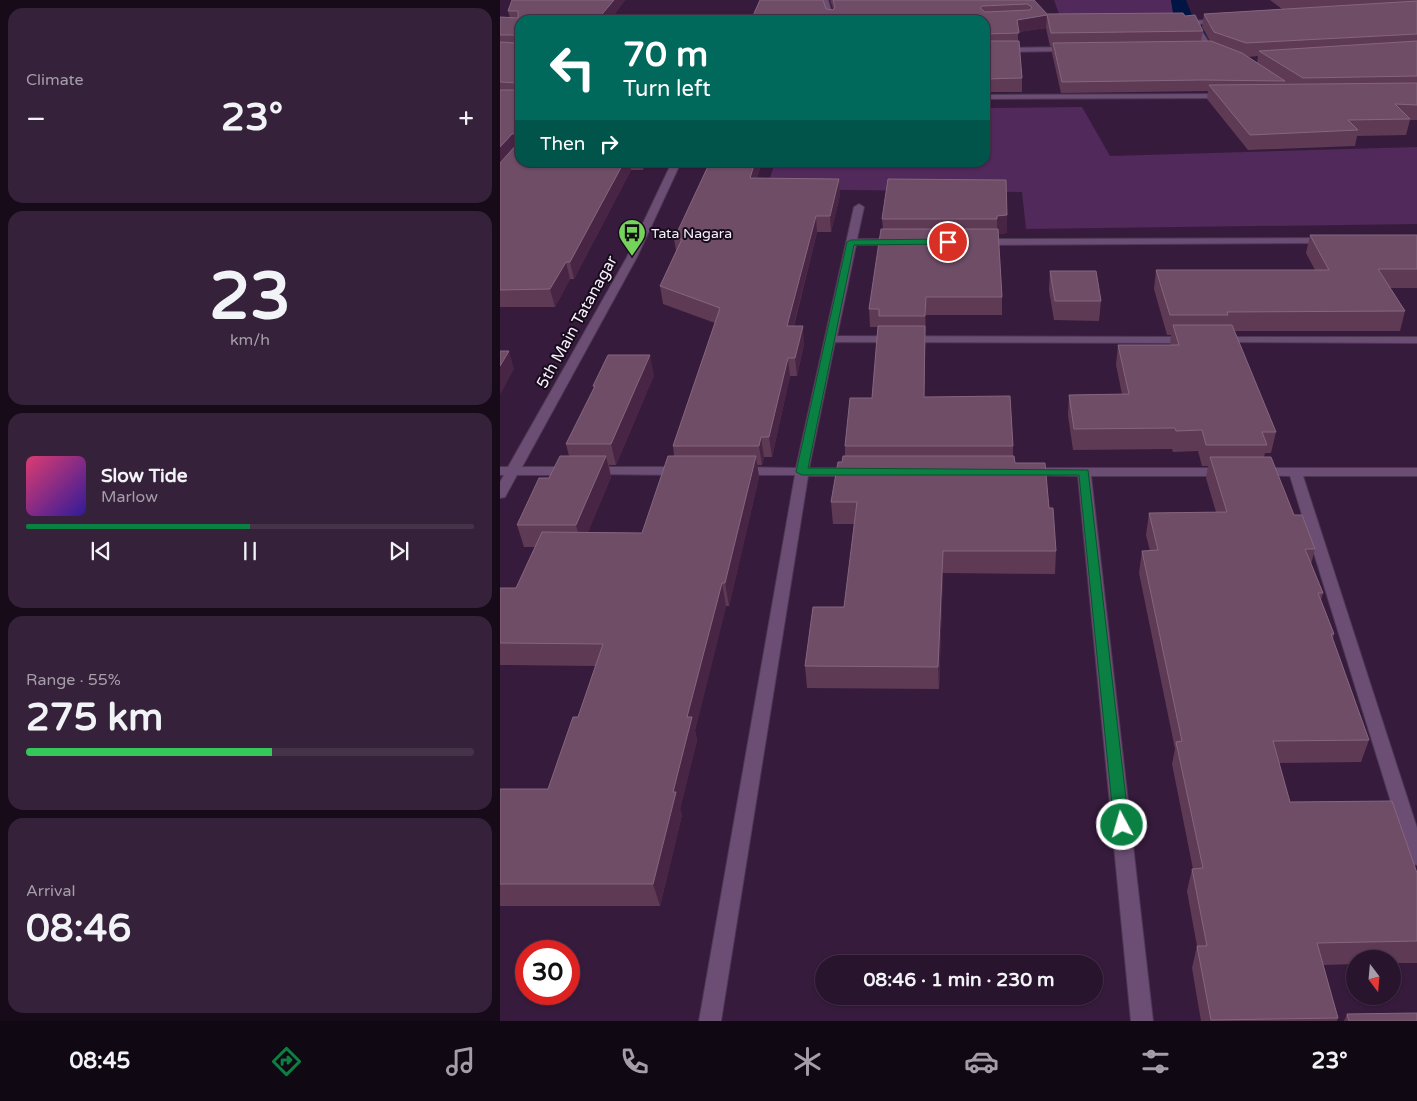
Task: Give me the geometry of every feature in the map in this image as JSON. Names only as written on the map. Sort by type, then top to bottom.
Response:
[{"type":"street","points":[[825,0],[830,15]]},
{"type":"street","points":[[1209,48],[1194,22],[1232,20]]},
{"type":"street","points":[[1190,48],[1209,48],[1218,51]]},
{"type":"street","points":[[990,50],[1073,49]]},
{"type":"street","points":[[990,97],[1230,96]]},
{"type":"street","name":"5th Main Tatanagar","points":[[500,494],[506,471],[632,257],[675,167]]},
{"type":"street","points":[[710,1021],[802,472],[829,339],[859,207]]},
{"type":"street","points":[[970,242],[1338,241]]},
{"type":"street","points":[[851,242],[910,242]]},
{"type":"street","points":[[829,339],[1417,340]]},
{"type":"street","points":[[506,471],[692,471]]},
{"type":"street","points":[[732,471],[870,472]]},
{"type":"street","points":[[1016,472],[1417,472]]},
{"type":"street","points":[[1084,472],[1142,1021]]},
{"type":"street","points":[[1295,472],[1417,857]]},
{"type":"shaded area","points":[[1054,0],[1171,0],[1175,23],[1063,25]]},
{"type":"shaded area","points":[[1082,107],[1110,156],[1417,147],[1417,224],[1026,229],[1022,192],[766,189],[774,167],[990,167],[990,108]]},
{"type":"water","points":[[1171,0],[1186,0],[1193,18],[1174,19]]},
{"type":"building","points":[[512,0],[614,0],[601,15],[518,15],[518,11],[508,11]]},
{"type":"building","points":[[760,0],[823,0],[826,9],[833,10],[835,7],[833,0],[1034,0],[1047,14],[1183,13],[1185,16],[1195,15],[1203,31],[1051,33],[1047,15],[1017,20],[1019,33],[990,34],[990,15],[753,15]],"holes":[[[1027,4],[1032,7],[1030,10],[985,12],[980,8],[982,6]]]},
{"type":"building","points":[[1417,1],[1417,34],[1246,43],[1214,32],[1204,14]]},
{"type":"building","points":[[500,17],[515,18],[515,35],[500,35]]},
{"type":"building","points":[[990,41],[1019,41],[1022,78],[990,79]]},
{"type":"building","points":[[1211,41],[1242,53],[1285,81],[1062,82],[1053,43]]},
{"type":"building","points":[[1417,41],[1417,76],[1303,78],[1259,51]]},
{"type":"building","points":[[500,42],[515,43],[515,83],[500,82]]},
{"type":"building","points":[[1417,83],[1417,105],[1395,104],[1410,119],[1348,120],[1358,130],[1250,135],[1209,85]]},
{"type":"building","points":[[500,90],[515,90],[515,133],[512,134],[500,147]]},
{"type":"building","points":[[515,146],[515,167],[621,167],[570,262],[566,262],[550,289],[500,290],[500,163]]},
{"type":"building","points":[[708,167],[753,167],[750,178],[839,179],[830,216],[816,216],[787,326],[803,326],[795,358],[788,358],[769,437],[761,437],[759,446],[673,446],[720,308],[660,286],[682,239],[674,239]]},
{"type":"building","points":[[888,179],[1006,180],[1007,215],[997,216],[997,219],[882,219]]},
{"type":"building","points":[[881,229],[998,229],[1002,297],[926,297],[925,316],[879,316],[879,309],[869,309]]},
{"type":"building","points":[[1310,235],[1417,235],[1417,269],[1378,269],[1405,311],[1227,312],[1228,315],[1170,315],[1156,270],[1329,270]]},
{"type":"building","points":[[1050,271],[1096,271],[1101,301],[1055,301]]},
{"type":"building","points":[[1173,325],[1232,325],[1276,432],[1262,432],[1267,445],[1206,445],[1202,430],[1176,431],[1175,428],[1074,429],[1069,395],[1129,394],[1118,345],[1179,345]]},
{"type":"building","points":[[878,326],[925,326],[924,397],[1010,396],[1013,446],[845,446],[850,398],[872,398]]},
{"type":"building","points":[[500,351],[509,351],[500,366]]},
{"type":"building","points":[[608,355],[650,355],[611,444],[566,444],[595,386],[593,386]]},
{"type":"building","points":[[560,456],[606,456],[576,525],[517,525],[539,478],[549,478]]},
{"type":"building","points":[[668,456],[756,456],[725,583],[722,583],[687,717],[692,717],[653,884],[500,884],[500,789],[548,789],[573,717],[578,717],[603,644],[500,643],[500,588],[516,588],[542,532],[642,533]]},
{"type":"building","points":[[843,456],[1014,456],[1015,463],[1045,463],[1049,508],[1053,508],[1056,551],[943,551],[938,667],[805,666],[813,607],[844,607],[857,502],[831,502],[838,462],[842,462]]},
{"type":"building","points":[[1210,457],[1271,457],[1294,515],[1302,515],[1315,549],[1305,549],[1323,593],[1318,593],[1334,634],[1331,634],[1369,740],[1273,741],[1290,802],[1392,801],[1417,873],[1417,941],[1317,943],[1338,1018],[1211,1020],[1197,946],[1207,946],[1192,869],[1203,868],[1176,742],[1182,741],[1142,551],[1158,550],[1149,513],[1227,512]]},
{"type":"building","points":[[1417,1013],[1417,1021],[1349,1021],[1347,1014]]},
{"type":"waterway","points":[[1180,0],[1185,16],[1219,43]]},
{"type":"place","name":"Tata Nagara","points":[[632,257]]},
{"type":"route","points":[[948,242],[851,242],[802,472],[1084,472],[1122,825]]}]
